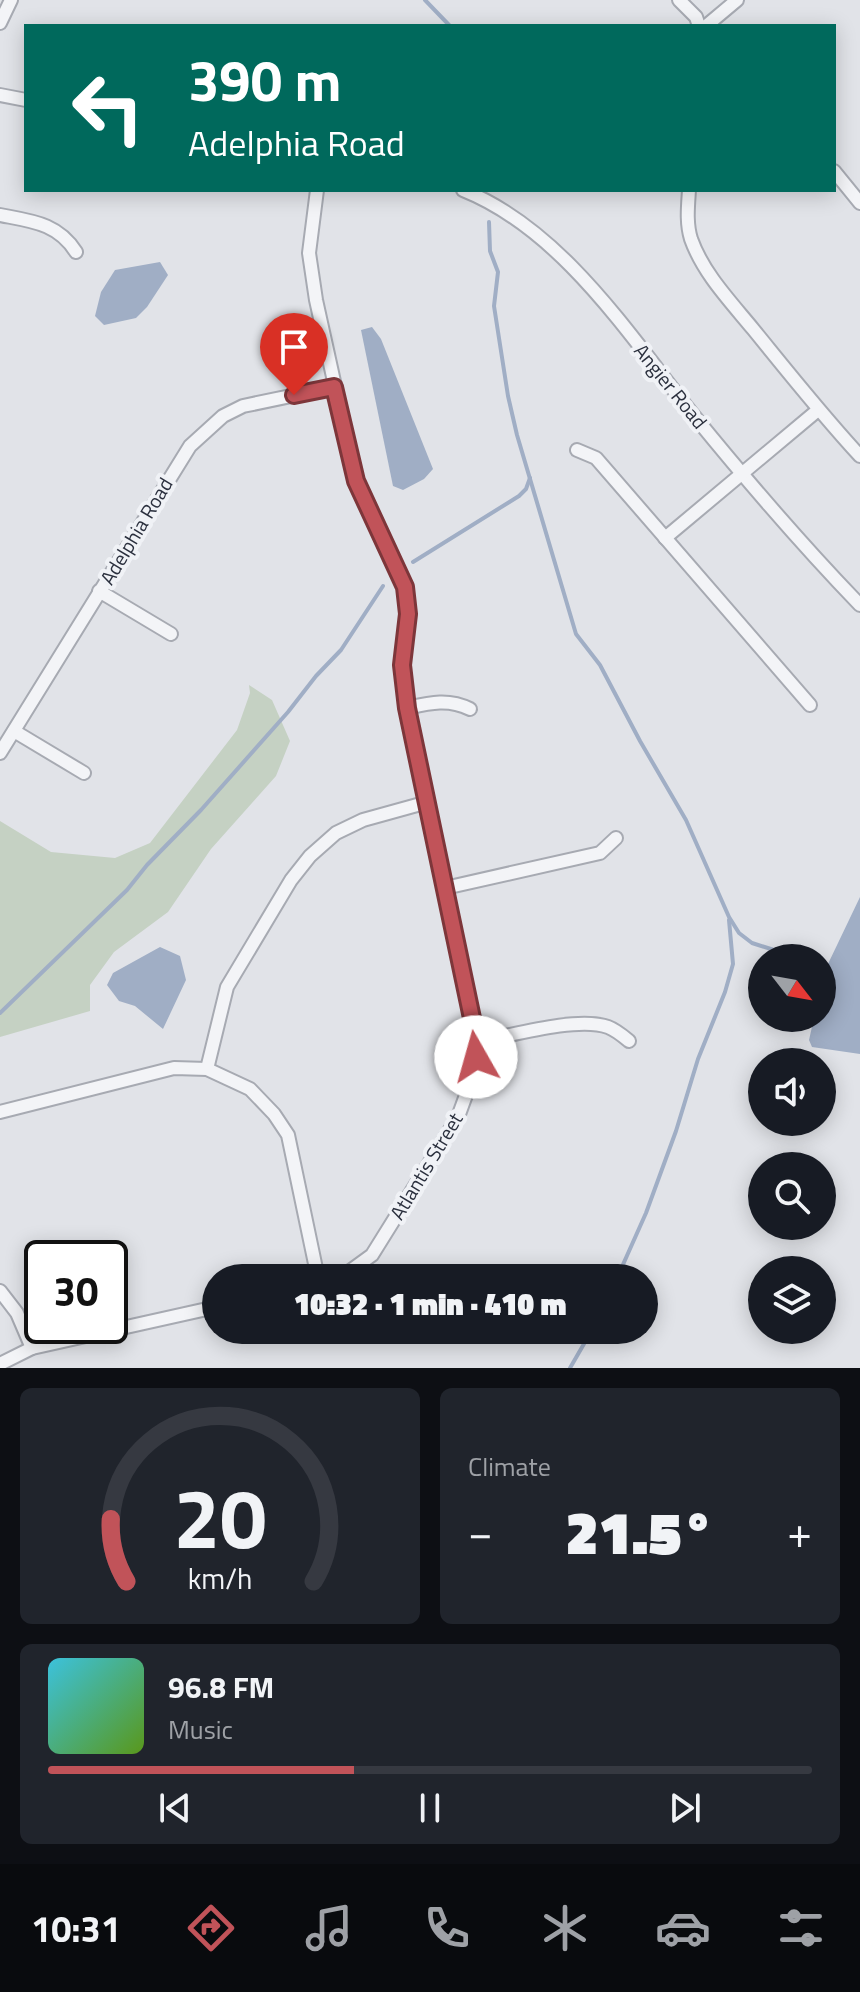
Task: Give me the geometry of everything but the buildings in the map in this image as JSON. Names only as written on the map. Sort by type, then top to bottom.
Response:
[{"type":"street","points":[[0,23],[11,0]]},
{"type":"street","points":[[679,0],[696,17],[698,24]]},
{"type":"street","points":[[708,24],[737,0]]},
{"type":"street","points":[[0,95],[24,100]]},
{"type":"street","points":[[836,173],[860,203]]},
{"type":"street","name":"Atlantis Street","points":[[317,192],[309,253],[334,387],[356,481],[405,587],[408,614],[402,665],[407,708],[477,1042],[473,1076],[458,1117],[372,1255],[360,1264]]},
{"type":"street","name":"Angier Road","points":[[467,192],[506,212],[556,250],[599,298],[742,474],[860,605]]},
{"type":"street","points":[[689,192],[690,236],[716,284],[818,410],[860,456]]},
{"type":"street","points":[[0,215],[56,229],[76,252]]},
{"type":"street","name":"Adelphia Road","points":[[0,753],[173,470],[205,429],[243,406],[334,387]]},
{"type":"street","points":[[665,538],[818,410]]},
{"type":"street","points":[[577,450],[596,458],[810,705]]},
{"type":"street","points":[[99,591],[171,634]]},
{"type":"street","points":[[407,708],[444,701],[470,709]]},
{"type":"street","points":[[14,731],[84,773]]},
{"type":"street","points":[[207,1069],[227,987],[291,880],[310,856],[336,833],[363,820],[428,802]]},
{"type":"street","points":[[445,888],[600,853],[616,838]]},
{"type":"street","points":[[477,1042],[561,1025],[595,1024],[607,1027],[629,1041]]},
{"type":"street","points":[[0,1112],[174,1068],[207,1069],[250,1089],[274,1114],[288,1135],[315,1264]]},
{"type":"street","points":[[0,1291],[17,1313],[32,1348]]},
{"type":"street","points":[[0,1364],[32,1348],[202,1310]]},
{"type":"green space","points":[[249,685],[272,700],[290,741],[276,776],[211,849],[168,912],[114,952],[90,985],[90,1011],[0,1037],[0,821],[51,852],[115,858],[150,843],[237,730],[250,693]]},
{"type":"water","points":[[160,262],[168,275],[136,318],[104,325],[95,316],[101,292],[115,270]]},
{"type":"water","points":[[372,327],[381,339],[433,469],[424,479],[403,490],[393,486],[361,330]]},
{"type":"water","points":[[860,897],[860,1054],[836,1050],[836,1048],[812,1047],[809,1040],[811,1032],[836,1032],[836,947]]},
{"type":"water","points":[[160,947],[180,956],[186,980],[163,1029],[135,1006],[119,1001],[107,985],[113,973]]},
{"type":"waterway","points":[[425,0],[448,24]]},
{"type":"waterway","points":[[489,222],[490,251],[498,272],[494,306],[508,396],[576,634],[600,665],[686,820],[729,917],[739,933],[755,944]]},
{"type":"waterway","points":[[413,562],[519,496],[530,478]]},
{"type":"waterway","points":[[0,1013],[127,890],[201,810],[341,650],[383,586]]},
{"type":"waterway","points":[[623,1264],[646,1213],[698,1059],[725,992],[733,964],[729,920]]},
{"type":"waterway","points":[[570,1368],[584,1344]]},
{"type":"route","points":[[294,395],[334,387],[356,481],[405,587],[408,614],[402,665],[407,708],[477,1042],[476,1057]]}]
